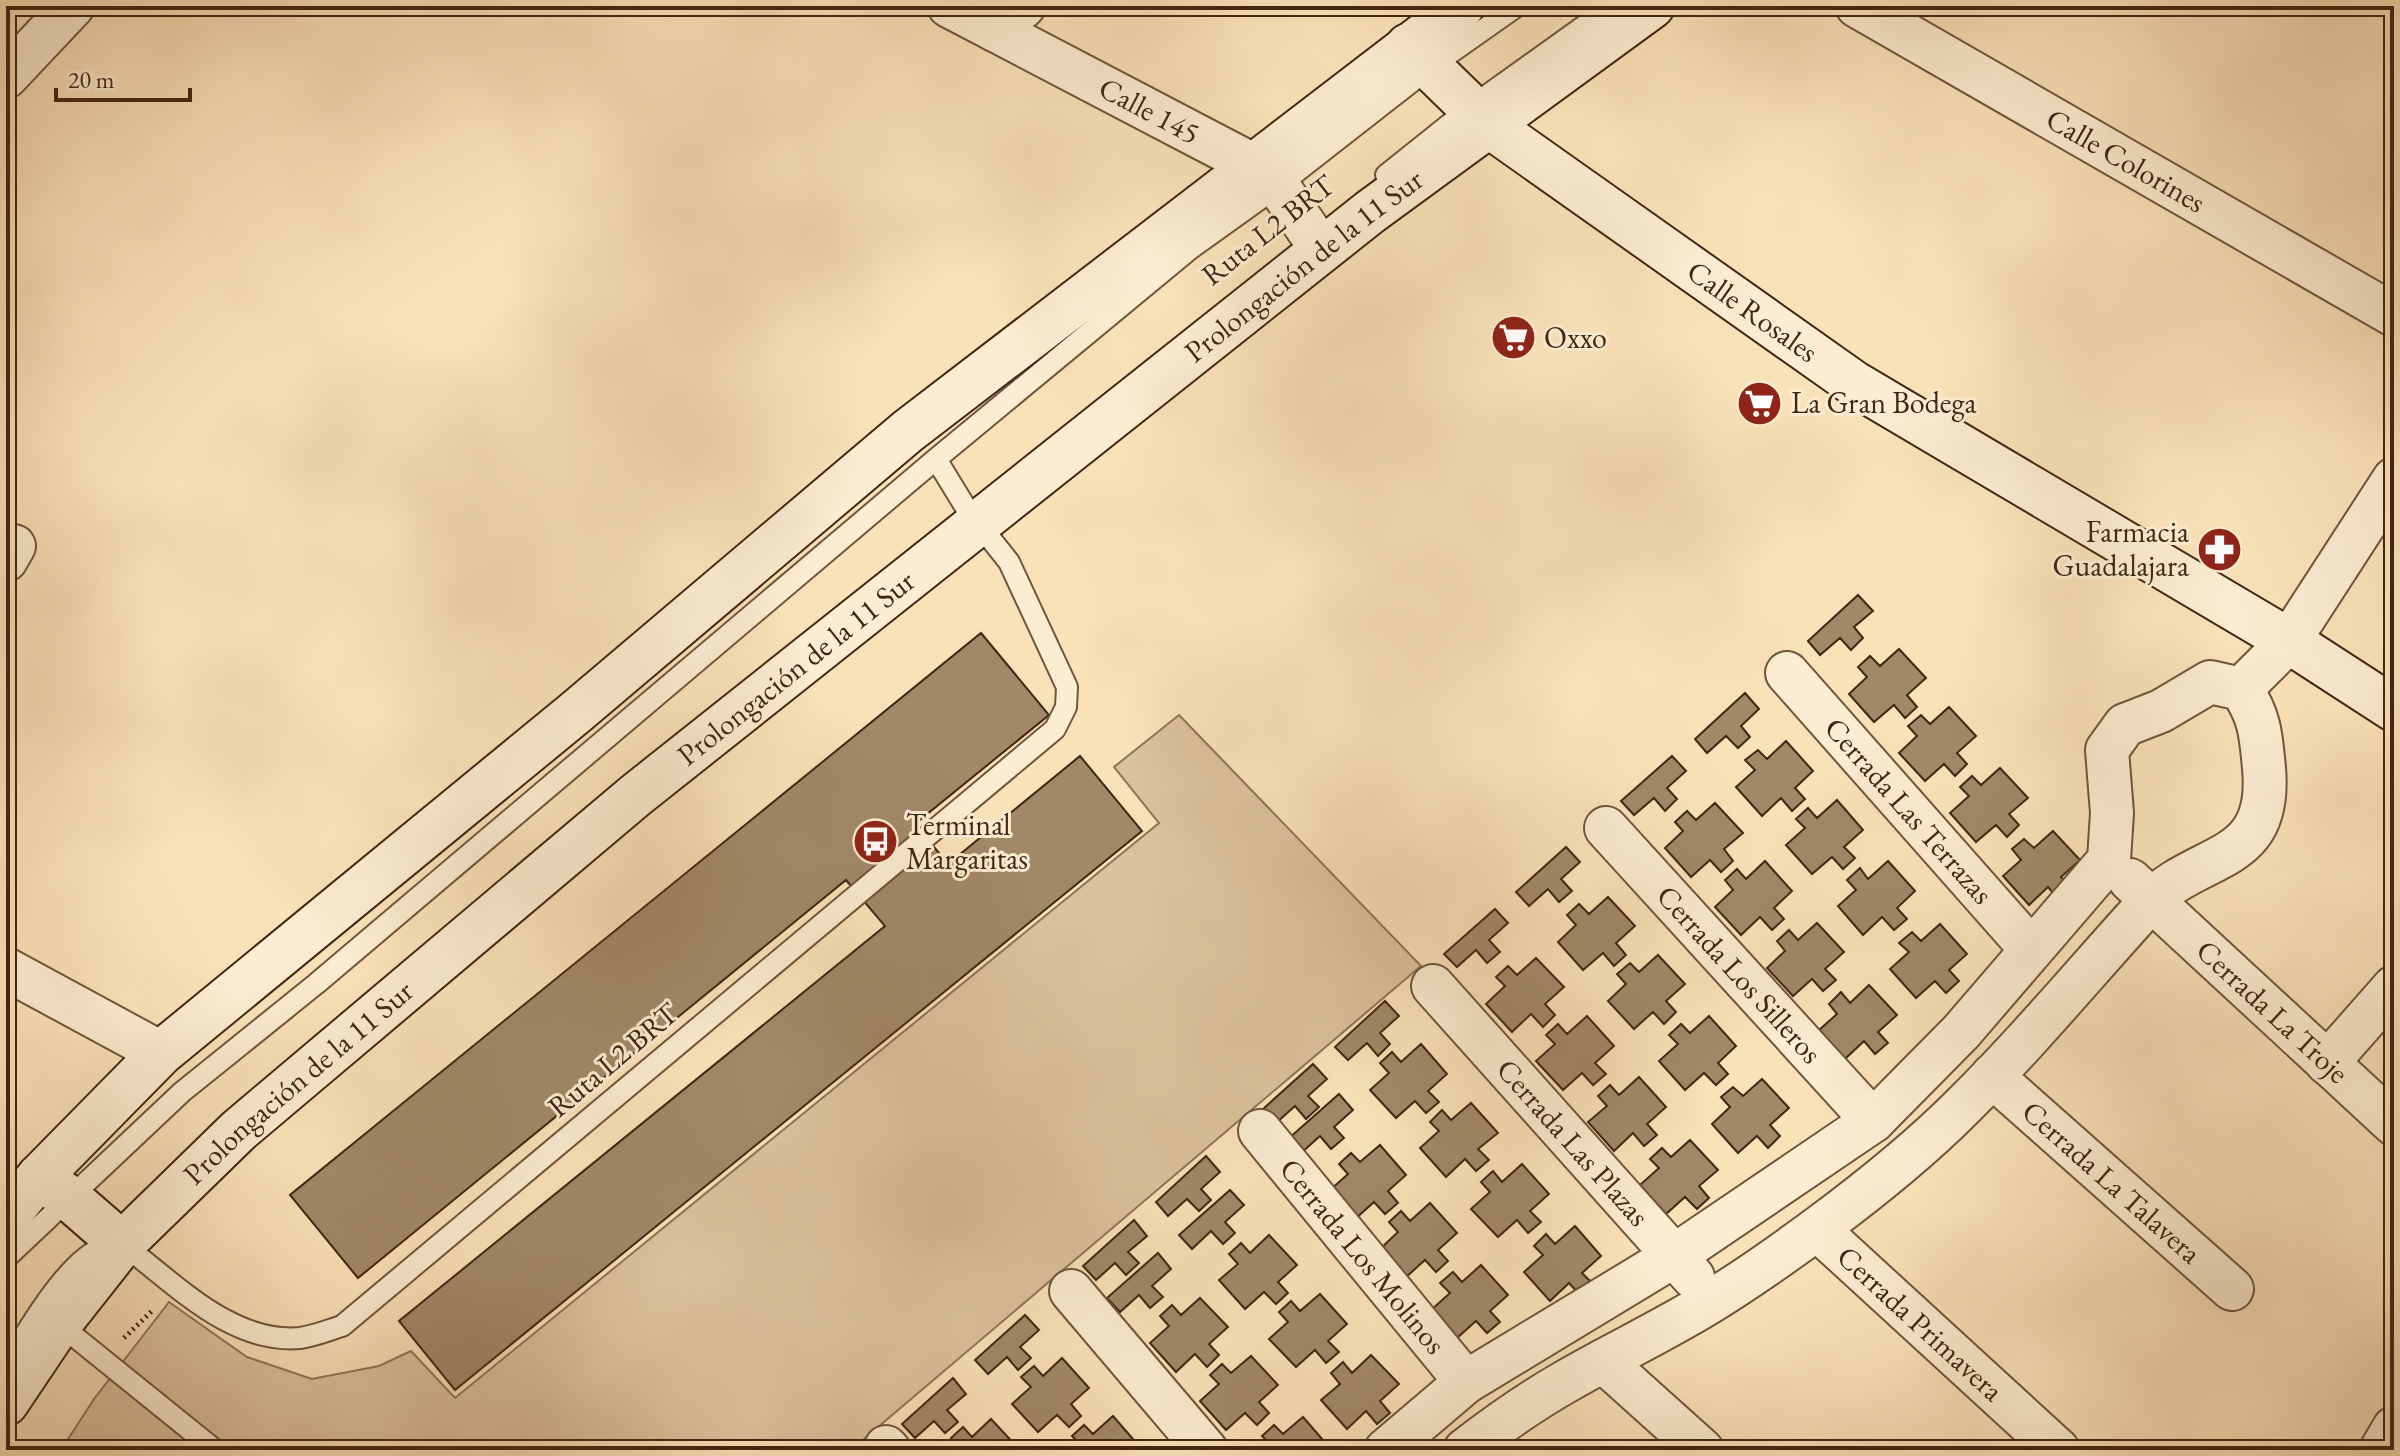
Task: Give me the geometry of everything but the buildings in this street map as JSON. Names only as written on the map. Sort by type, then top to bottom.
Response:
[{"type":"main road","points":[[6,1217],[54,1187],[161,1053],[575,713],[908,431],[1266,175],[1418,57],[1462,6]]},
{"type":"main road","name":"Prolongación de la 11 Sur","points":[[6,1403],[59,1324],[122,1244],[239,1130],[972,516],[1480,116],[1652,6]]},
{"type":"main road","name":"Calle Rosales","points":[[1418,57],[1480,116],[1855,384],[2289,641],[2394,709]]},
{"type":"main road","points":[[54,1187],[122,1244]]},
{"type":"street","points":[[6,77],[73,6]]},
{"type":"street","name":"Calle 145","points":[[949,6],[1009,18],[1266,175],[1316,243]]},
{"type":"street","name":"Calle Colorines","points":[[1857,6],[2394,315]]},
{"type":"street","points":[[2241,689],[2289,641],[2394,479]]},
{"type":"street","name":"Cerrada Las Terrazas","points":[[1787,673],[2031,949]]},
{"type":"street","points":[[1386,1450],[1466,1382],[1674,1256],[1873,1121],[1961,1032],[2109,860],[2112,813],[2107,750],[2125,725],[2161,711],[2210,682],[2241,689],[2254,708],[2261,739],[2265,785],[2262,813],[2252,835],[2235,851],[2199,866],[2151,900],[1992,1076],[1894,1170],[1817,1229],[1714,1300],[1563,1383],[1465,1450]]},
{"type":"street","name":"Cerrada Los Silleros","points":[[1606,828],[1873,1121]]},
{"type":"street","points":[[2109,860],[2151,900]]},
{"type":"street","name":"Cerrada La Troje","points":[[2151,900],[2394,1124]]},
{"type":"street","points":[[6,969],[161,1053]]},
{"type":"street","name":"Cerrada Las Plazas","points":[[1433,986],[1714,1300]]},
{"type":"street","points":[[2327,1063],[2394,987]]},
{"type":"street","name":"Cerrada La Talavera","points":[[1992,1076],[2232,1289]]},
{"type":"street","name":"Cerrada Los Molinos","points":[[1260,1131],[1466,1382]]},
{"type":"street","name":"Cerrada Primavera","points":[[1817,1229],[2058,1450]]},
{"type":"street","points":[[1071,1291],[1206,1450]]},
{"type":"street","points":[[1603,1361],[1702,1450]]},
{"type":"street","points":[[2381,1450],[2394,1428]]},
{"type":"lane","points":[[1418,57],[1517,6]]},
{"type":"lane","points":[[1480,116],[1612,6]]},
{"type":"lane","name":"Ruta L2 BRT","points":[[6,1258],[54,1187],[182,1092],[328,974],[936,459],[1190,249],[1266,175]]},
{"type":"lane","name":"Ruta L2 BRT","points":[[1237,292],[1316,243]]},
{"type":"lane","name":"Ruta L2 BRT","points":[[122,1244],[221,1318],[241,1328],[270,1337],[302,1338],[342,1326],[1055,729],[1066,707],[1067,687],[1009,562],[972,516],[936,459]]},
{"type":"lane","points":[[972,516],[1015,468]]},
{"type":"lane","points":[[6,1366],[33,1322],[79,1261],[113,1243],[122,1244]]},
{"type":"lane","points":[[59,1324],[215,1450]]},
{"type":"shaded area","points":[[1179,715],[1421,966],[851,1450],[61,1450],[94,1399],[169,1302],[247,1357],[312,1379],[379,1366],[411,1351],[455,1398],[1159,823],[1114,767]]},
{"type":"place","name":"Oxxo","points":[[1513,338]]},
{"type":"place","name":"La Gran Bodega","points":[[1760,403]]},
{"type":"place","name":"Farmacia Guadalajara","points":[[2220,549]]},
{"type":"place","name":"Terminal Margaritas","points":[[875,842]]}]
